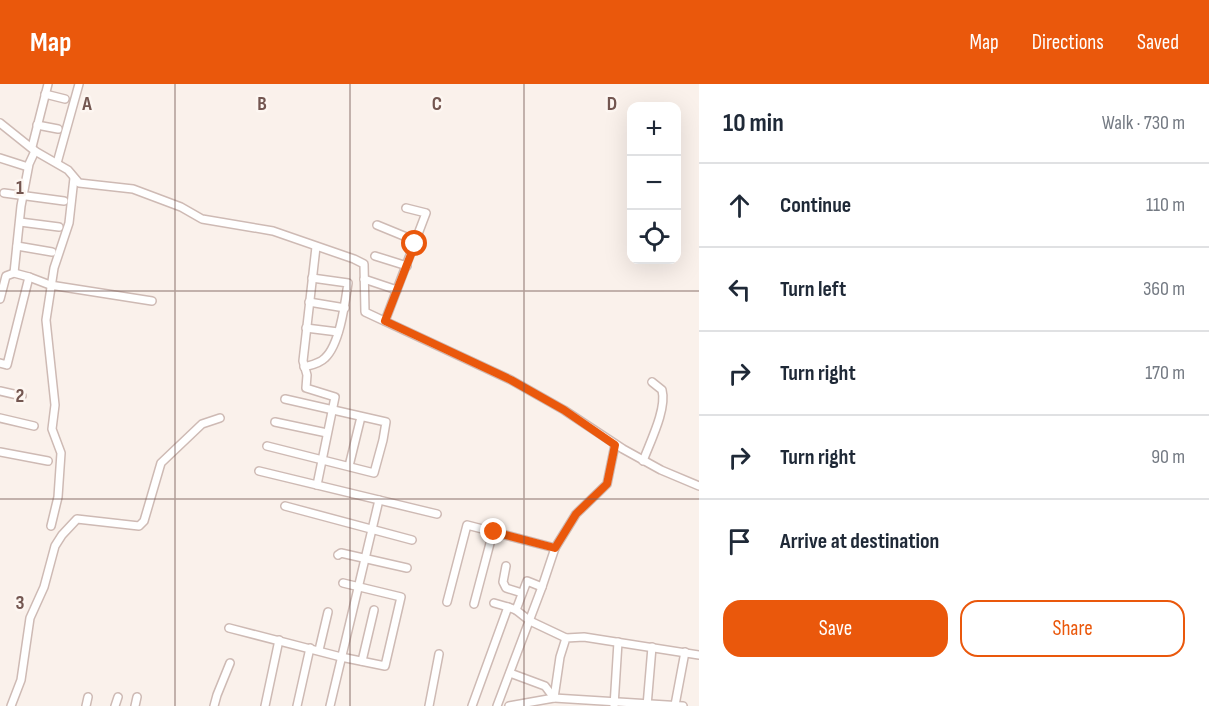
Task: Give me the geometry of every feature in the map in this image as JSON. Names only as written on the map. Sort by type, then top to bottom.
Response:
[{"type":"street","points":[[14,273],[28,167],[48,84]]},
{"type":"street","points":[[57,163],[79,84]]},
{"type":"street","points":[[45,94],[64,99]]},
{"type":"street","points":[[0,123],[33,149],[68,170],[79,183],[133,189],[181,207],[202,219],[273,231],[364,264],[365,312],[511,380],[564,410],[643,461],[699,486]]},
{"type":"street","points":[[37,124],[58,129]]},
{"type":"street","points":[[0,158],[28,167]]},
{"type":"street","points":[[51,526],[58,497],[61,453],[52,429],[55,405],[46,320],[54,268],[69,223],[74,178]]},
{"type":"street","points":[[4,193],[64,201]]},
{"type":"street","points":[[385,321],[426,213],[406,208]]},
{"type":"street","points":[[20,222],[59,227]]},
{"type":"street","points":[[377,225],[416,241]]},
{"type":"street","points":[[17,246],[52,252]]},
{"type":"street","points":[[316,247],[306,328],[304,367],[307,375],[306,388],[335,397],[317,485]]},
{"type":"street","points":[[375,256],[407,266]]},
{"type":"street","points":[[0,299],[6,276],[14,273],[50,285],[152,301]]},
{"type":"street","points":[[0,363],[7,365],[29,277]]},
{"type":"street","points":[[304,367],[324,360],[330,353],[345,308],[348,283],[312,278]]},
{"type":"street","points":[[364,279],[398,290]]},
{"type":"street","points":[[309,302],[345,308]]},
{"type":"street","points":[[306,328],[338,332]]},
{"type":"street","points":[[643,461],[662,412],[664,396],[662,390],[652,382]]},
{"type":"street","points":[[0,391],[22,396]]},
{"type":"street","points":[[267,446],[374,473],[386,422],[285,399]]},
{"type":"street","points":[[349,466],[361,417]]},
{"type":"street","points":[[0,418],[34,426]]},
{"type":"street","points":[[11,706],[21,680],[30,618],[44,587],[55,546],[62,535],[77,519],[139,526],[144,521],[161,463],[202,424],[220,418]]},
{"type":"street","points":[[275,422],[327,434]]},
{"type":"street","points":[[497,706],[555,548],[576,514],[607,484],[615,445]]},
{"type":"street","points":[[0,452],[48,460]]},
{"type":"street","points":[[259,471],[437,514]]},
{"type":"street","points":[[330,706],[379,500]]},
{"type":"street","points":[[285,506],[412,540]]},
{"type":"street","points":[[327,516],[330,506]]},
{"type":"street","points":[[447,602],[467,525],[555,548]]},
{"type":"street","points":[[474,604],[494,532]]},
{"type":"street","points":[[338,555],[341,553],[407,568]]},
{"type":"street","points":[[506,566],[503,582],[506,588],[522,593]]},
{"type":"street","points":[[516,610],[527,581],[542,587]]},
{"type":"street","points":[[229,628],[385,666],[401,597],[343,583]]},
{"type":"street","points":[[494,603],[516,610],[530,621],[566,638],[584,637],[699,655]]},
{"type":"street","points":[[472,706],[508,607]]},
{"type":"street","points":[[362,661],[374,610]]},
{"type":"street","points":[[319,650],[328,612]]},
{"type":"street","points":[[554,698],[560,657],[566,638]]},
{"type":"street","points":[[264,706],[279,640]]},
{"type":"street","points":[[614,704],[618,642]]},
{"type":"street","points":[[647,705],[652,647]]},
{"type":"street","points":[[297,706],[310,648]]},
{"type":"street","points":[[675,705],[685,652]]},
{"type":"street","points":[[429,706],[439,654]]},
{"type":"street","points":[[214,706],[230,663]]},
{"type":"street","points":[[510,673],[545,686],[554,698]]},
{"type":"street","points":[[217,695],[221,706]]},
{"type":"street","points":[[87,706],[88,697]]},
{"type":"street","points":[[115,706],[118,697]]},
{"type":"street","points":[[135,706],[137,697]]},
{"type":"street","points":[[509,706],[554,698],[582,703],[683,706]]},
{"type":"route","points":[[415,244],[385,321],[511,380],[564,410],[615,445],[607,484],[576,514],[555,548],[494,532]]}]
